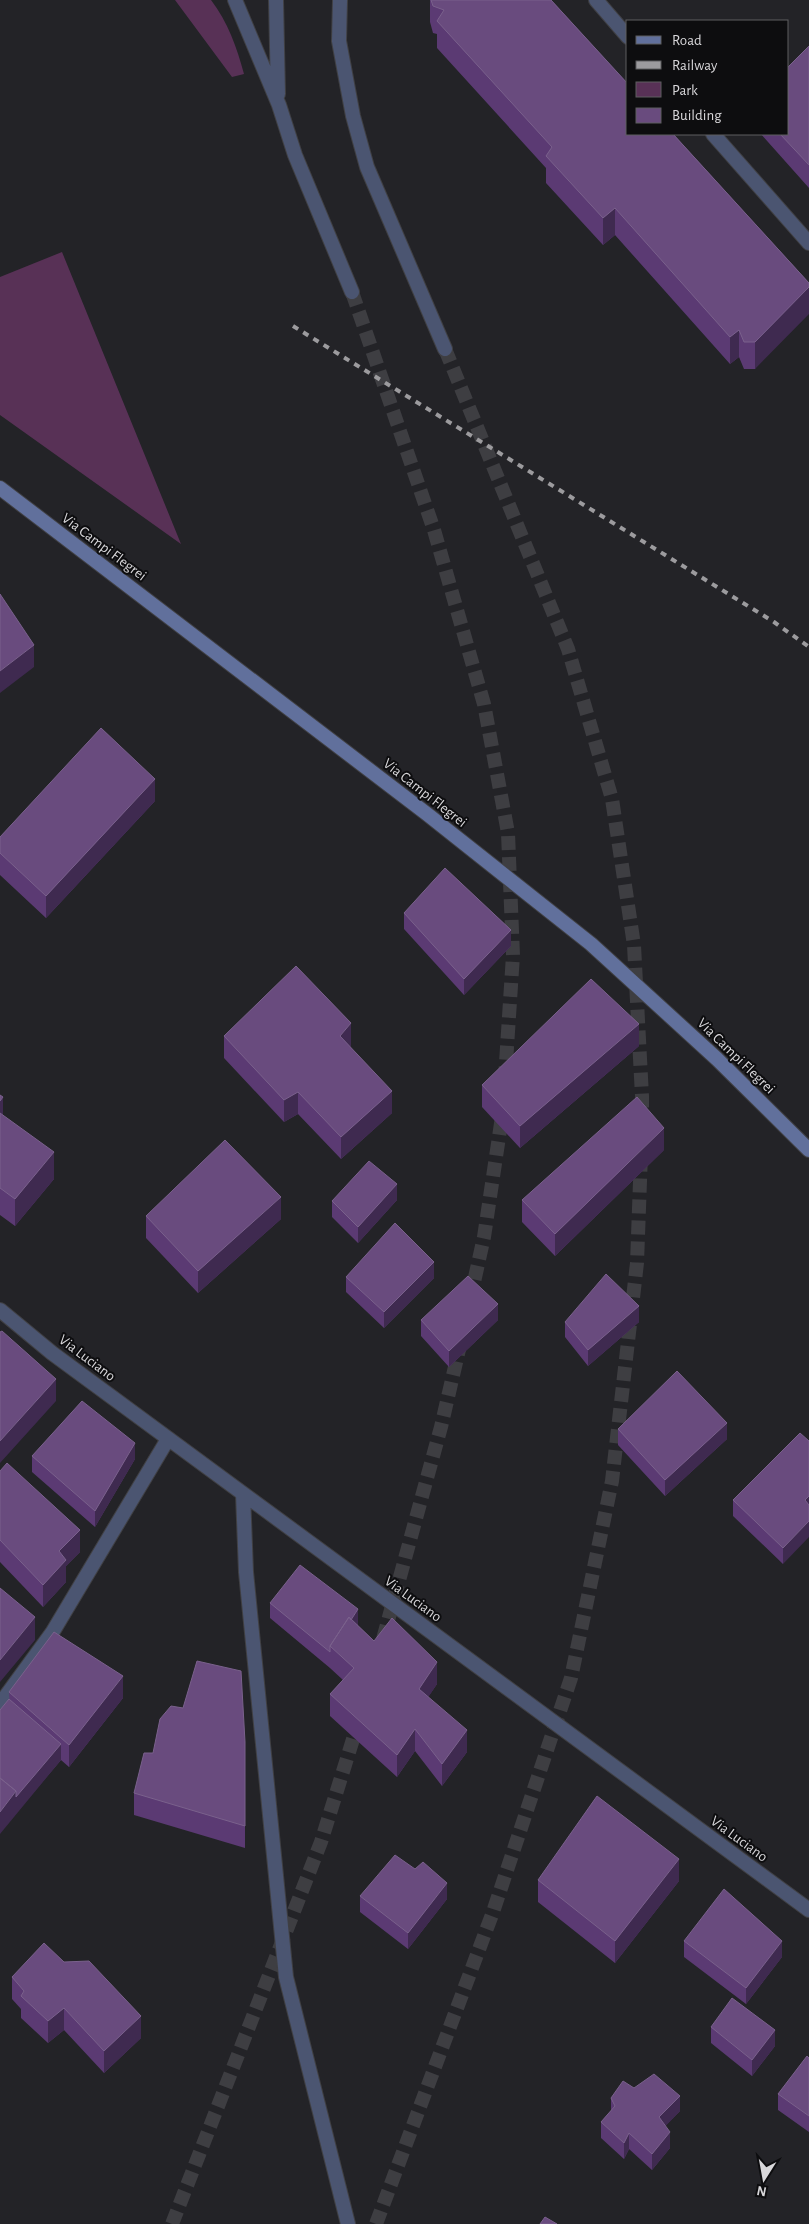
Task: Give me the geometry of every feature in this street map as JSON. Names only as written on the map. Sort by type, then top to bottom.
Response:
[{"type":"main road","name":"Via Campi Flegrei","points":[[0,488],[419,808],[591,944],[717,1059],[809,1150]]},
{"type":"street","points":[[235,0],[279,105],[295,155],[352,292]]},
{"type":"street","points":[[276,0],[279,105]]},
{"type":"street","points":[[340,0],[339,41],[353,116],[367,167],[445,349]]},
{"type":"street","points":[[596,0],[626,35]]},
{"type":"street","points":[[714,135],[809,243]]},
{"type":"street","name":"Via Luciano","points":[[0,1310],[52,1353],[809,1910]]},
{"type":"street","points":[[0,1704],[52,1634],[168,1439]]},
{"type":"street","points":[[243,1494],[246,1572],[286,1977],[348,2224]]},
{"type":"green space","points":[[175,0],[211,0],[231,36],[244,74],[232,77]]},
{"type":"green space","points":[[62,252],[181,544],[0,415],[0,277]]},
{"type":"building","points":[[431,0],[551,0],[626,82],[626,135],[674,135],[809,283],[809,287],[755,342],[744,342],[739,330],[730,337],[615,208],[603,218],[546,156],[552,147],[437,21],[444,10],[433,6]]},
{"type":"building","points":[[809,46],[809,165],[781,135],[789,135],[789,66]]},
{"type":"building","points":[[0,594],[34,645],[0,671]]},
{"type":"building","points":[[101,728],[155,779],[46,896],[0,853],[0,837]]},
{"type":"building","points":[[445,868],[511,930],[464,979],[404,913]]},
{"type":"building","points":[[296,966],[351,1023],[340,1036],[392,1091],[341,1137],[298,1092],[284,1100],[224,1036]]},
{"type":"building","points":[[591,979],[639,1024],[520,1126],[482,1085]]},
{"type":"building","points":[[637,1097],[664,1128],[555,1234],[522,1200]]},
{"type":"building","points":[[0,1113],[54,1152],[15,1199],[0,1188]]},
{"type":"building","points":[[225,1140],[281,1197],[198,1271],[146,1216]]},
{"type":"building","points":[[369,1161],[397,1184],[358,1227],[332,1201]]},
{"type":"building","points":[[395,1223],[434,1262],[384,1312],[346,1277]]},
{"type":"building","points":[[606,1274],[639,1306],[588,1350],[565,1322]]},
{"type":"building","points":[[468,1276],[498,1304],[449,1351],[421,1320]]},
{"type":"building","points":[[2,1331],[56,1379],[0,1441],[0,1332]]},
{"type":"building","points":[[677,1371],[727,1423],[665,1480],[618,1429]]},
{"type":"building","points":[[82,1401],[135,1443],[95,1511],[32,1456]]},
{"type":"building","points":[[800,1433],[809,1441],[809,1496],[805,1500],[809,1505],[809,1521],[783,1548],[733,1500]]},
{"type":"building","points":[[7,1463],[80,1530],[59,1551],[66,1560],[43,1585],[0,1540],[0,1471]]},
{"type":"building","points":[[300,1565],[358,1609],[351,1620],[349,1617],[330,1646],[330,1652],[270,1603]]},
{"type":"building","points":[[0,1588],[35,1617],[0,1660]]},
{"type":"building","points":[[349,1617],[374,1641],[392,1618],[437,1662],[419,1689],[467,1730],[442,1764],[415,1729],[397,1755],[330,1694],[354,1668],[330,1646]]},
{"type":"building","points":[[54,1632],[123,1676],[69,1745],[9,1692]]},
{"type":"building","points":[[197,1661],[241,1671],[245,1742],[245,1826],[134,1793],[144,1753],[153,1753],[160,1719],[171,1706],[183,1708]]},
{"type":"building","points":[[9,1699],[61,1744],[16,1797],[16,1791],[0,1778],[0,1710]]},
{"type":"building","points":[[0,1778],[16,1791],[0,1812]]},
{"type":"building","points":[[597,1796],[679,1859],[615,1941],[538,1880]]},
{"type":"building","points":[[395,1855],[415,1869],[423,1862],[447,1883],[408,1933],[360,1896]]},
{"type":"building","points":[[724,1889],[782,1941],[746,1988],[684,1941]]},
{"type":"building","points":[[44,1943],[64,1962],[89,1961],[141,2016],[104,2051],[64,2008],[48,2021],[21,1996],[24,1991],[12,1977]]},
{"type":"building","points":[[732,1998],[775,2030],[752,2060],[711,2027]]},
{"type":"building","points":[[807,2056],[809,2058],[809,2116],[778,2094]]},
{"type":"building","points":[[654,2074],[680,2096],[659,2117],[670,2132],[652,2154],[629,2133],[624,2143],[601,2122],[615,2106],[611,2098],[623,2081],[634,2088]]},
{"type":"building","points":[[545,2217],[557,2224],[540,2224]]},
{"type":"tunnel","points":[[352,292],[434,530],[484,704],[508,833],[513,955],[505,1078]]},
{"type":"tunnel","points":[[445,349],[568,649],[612,799],[634,945],[642,1120]]},
{"type":"tunnel","points":[[470,1300],[484,1237],[503,1110]]},
{"type":"tunnel","points":[[376,2224],[493,1912],[571,1678],[612,1481],[637,1263],[641,1154]]},
{"type":"tunnel","points":[[383,1639],[441,1427],[461,1341]]},
{"type":"tunnel","points":[[172,2224],[321,1842],[359,1720]]},
{"type":"railway","points":[[293,326],[774,622],[809,647]]}]
